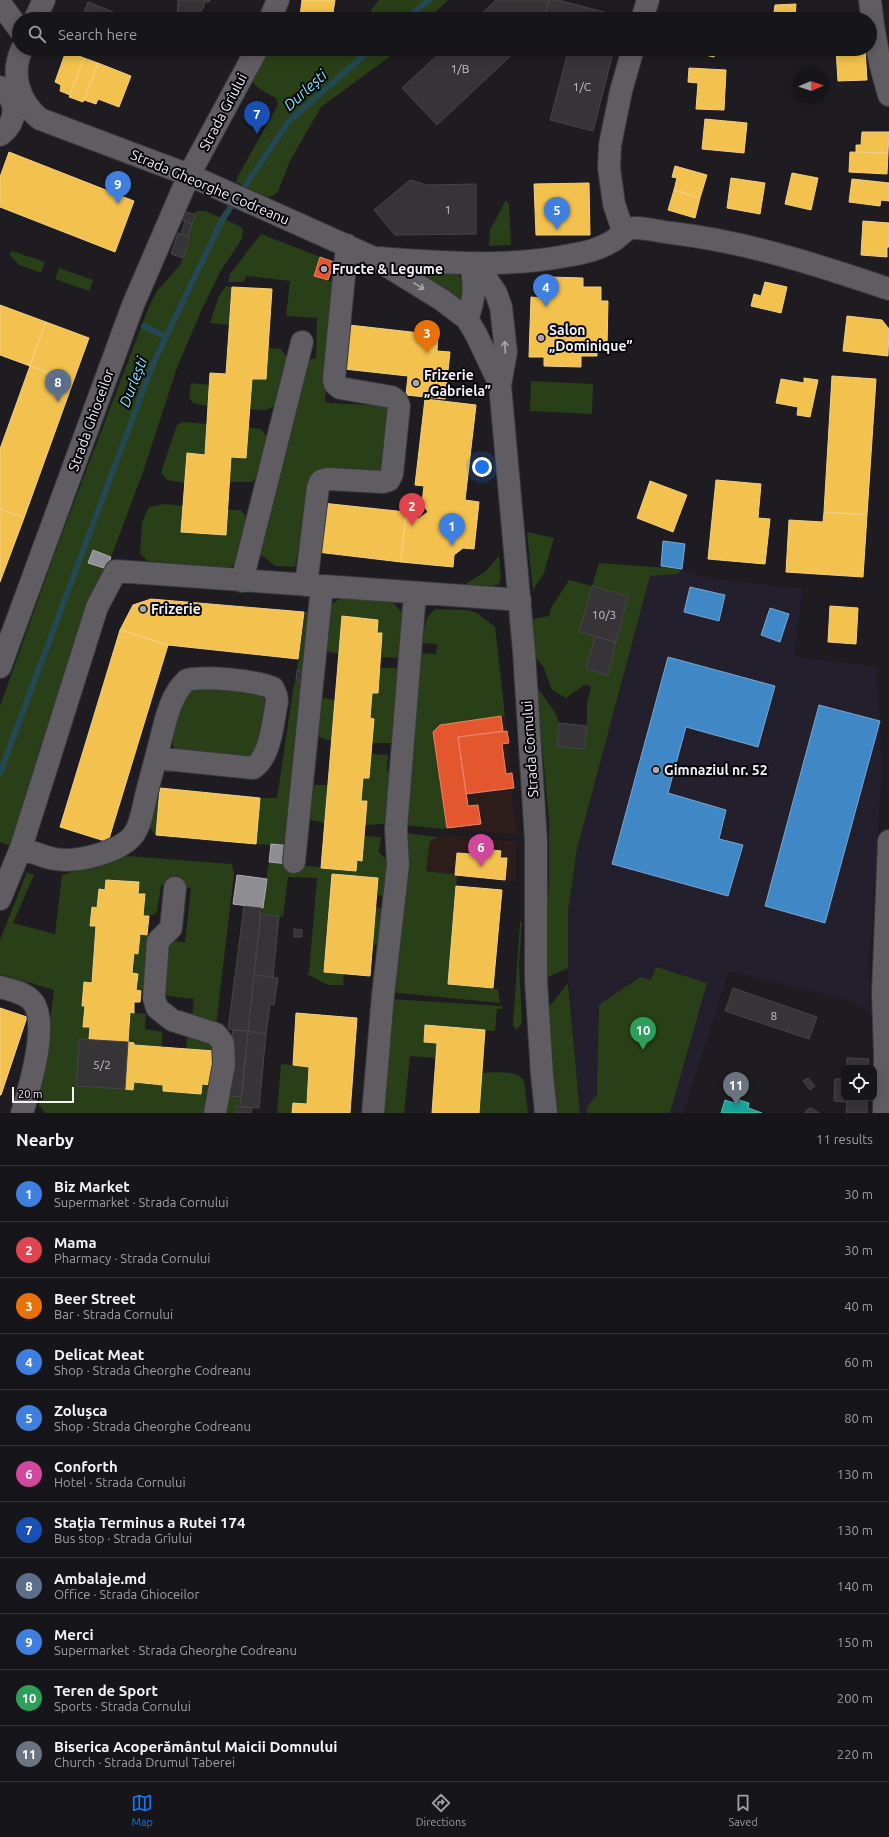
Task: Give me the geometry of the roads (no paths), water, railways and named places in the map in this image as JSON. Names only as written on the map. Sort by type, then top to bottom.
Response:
[{"type":"street","points":[[39,12],[44,0]]},
{"type":"street","points":[[273,12],[278,0]]},
{"type":"street","points":[[644,12],[648,0]]},
{"type":"street","points":[[870,0],[871,12]]},
{"type":"street","points":[[0,3],[12,19]]},
{"type":"street","points":[[877,49],[889,95]]},
{"type":"street","points":[[3,133],[11,124],[14,115],[14,105],[7,85],[16,69],[20,56]]},
{"type":"street","name":"Strada Grîului","points":[[189,175],[252,56]]},
{"type":"street","points":[[623,231],[614,204],[609,168],[610,145],[621,91],[631,56]]},
{"type":"street","name":"Strada Gheorghe Codreanu","points":[[7,85],[20,94],[30,111],[40,119],[189,175],[347,245],[374,258],[442,300],[467,319]]},
{"type":"street","points":[[3,133],[37,126],[62,128]]},
{"type":"street","name":"Strada Ghioceilor","points":[[0,667],[133,305],[189,175]]},
{"type":"street","points":[[374,258],[472,264],[543,260],[586,253],[613,241],[623,231],[636,228],[711,238],[743,245],[889,289]]},
{"type":"street","points":[[294,862],[314,586],[318,487],[321,481],[327,479],[383,482],[389,480],[392,474],[399,406],[397,400],[392,397],[340,388],[335,384],[334,379],[347,245]]},
{"type":"street","points":[[472,264],[475,284],[473,303],[467,319],[476,334],[500,385]]},
{"type":"street","points":[[472,264],[486,278],[496,293],[501,307],[506,352],[500,385]]},
{"type":"street","points":[[242,581],[302,342]]},
{"type":"street","name":"Strada Cornului","points":[[500,385],[520,600],[536,841],[536,981],[546,1113]]},
{"type":"street","points":[[0,899],[21,848],[97,606],[116,571],[520,600]]},
{"type":"street","points":[[373,1113],[383,995],[398,865],[396,829],[415,593]]},
{"type":"street","points":[[21,848],[56,859],[78,860],[107,852],[121,845],[134,834],[140,816],[156,758],[174,698],[180,686],[187,680],[208,678],[255,682],[273,688],[277,701],[268,746],[264,759],[254,768],[156,758]]},
{"type":"street","points":[[884,1113],[883,994],[889,841]]},
{"type":"street","points":[[175,888],[170,928],[158,941],[154,998],[157,1008],[172,1020],[216,1034],[223,1043],[224,1064],[215,1113]]},
{"type":"street","points":[[0,987],[22,993],[32,1000],[38,1009],[40,1031],[33,1078],[22,1113]]},
{"type":"waterway","name":"Durlești","points":[[414,12],[429,0]]},
{"type":"waterway","name":"Durlești","points":[[0,773],[153,364],[222,220],[289,121],[363,56]]},
{"type":"waterway","points":[[144,326],[166,337]]},
{"type":"place","name":"Stația Terminus a Rutei 174","points":[[257,134]]},
{"type":"place","name":"Merci","points":[[118,204]]},
{"type":"place","name":"Zolușca","points":[[557,230]]},
{"type":"place","name":"Fructe & Legume","points":[[324,269]]},
{"type":"place","name":"Delicat Meat","points":[[546,307]]},
{"type":"place","name":"Salon „Dominique”","points":[[541,338]]},
{"type":"place","name":"Beer Street","points":[[427,353]]},
{"type":"place","name":"Frizerie „Gabriela”","points":[[416,383]]},
{"type":"place","name":"Ambalaje.md","points":[[58,402]]},
{"type":"place","name":"Mama","points":[[412,526]]},
{"type":"place","name":"Biz Market","points":[[452,546]]},
{"type":"place","name":"Frizerie","points":[[143,609]]},
{"type":"place","name":"Gimnaziul nr. 52","points":[[656,770]]},
{"type":"place","name":"Conforth","points":[[481,867]]},
{"type":"place","name":"Teren de Sport","points":[[643,1050]]},
{"type":"place","name":"Biserica Acoperământul Maicii Domnului","points":[[736,1105]]}]
